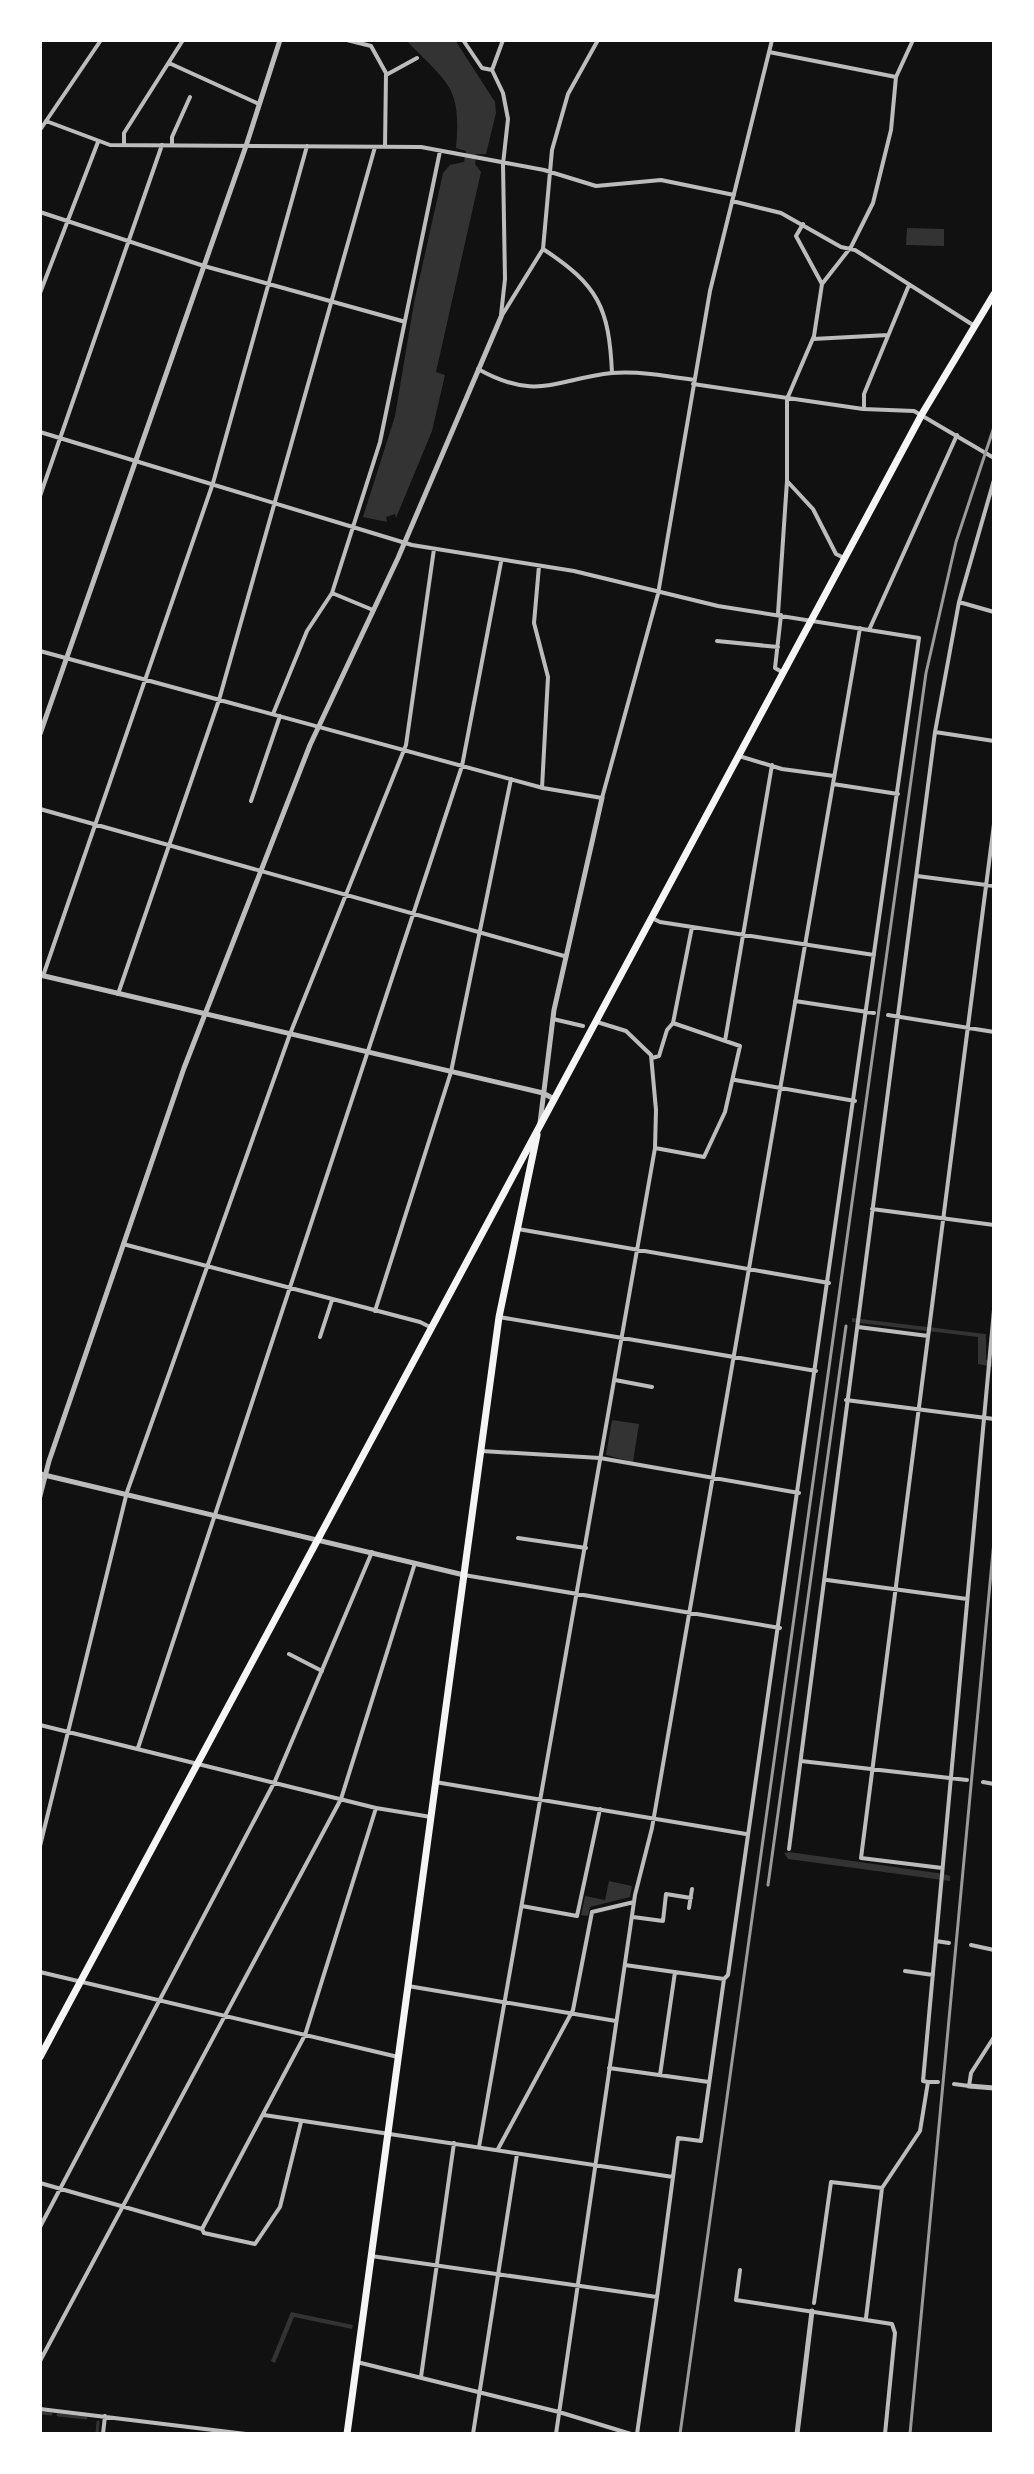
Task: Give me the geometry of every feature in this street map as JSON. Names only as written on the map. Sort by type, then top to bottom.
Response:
[{"type":"main road","points":[[40,2057],[922,414],[994,294]]},
{"type":"main road","points":[[347,2434],[499,1317],[540,1124]]},
{"type":"street","points":[[40,130],[101,40]]},
{"type":"street","points":[[124,145],[124,133],[183,40]]},
{"type":"street","points":[[40,734],[246,146],[280,40]]},
{"type":"street","points":[[347,40],[371,46],[386,75],[385,147]]},
{"type":"street","points":[[463,40],[482,68],[492,70]]},
{"type":"street","points":[[501,317],[505,279],[503,164],[508,119],[503,93],[492,70],[503,40]]},
{"type":"street","points":[[40,1496],[42,1475],[205,1014],[319,727],[405,541],[501,317],[543,249],[548,173],[568,94],[598,40]]},
{"type":"street","points":[[540,1124],[564,956],[602,798],[658,594],[710,291],[772,40]]},
{"type":"street","points":[[784,673],[775,668],[787,481],[784,430],[787,399],[813,339],[822,284],[849,249],[875,195],[891,130],[896,77],[913,40]]},
{"type":"street","points":[[769,51],[896,77]]},
{"type":"street","points":[[386,75],[417,58]]},
{"type":"street","points":[[169,63],[259,104]]},
{"type":"street","points":[[172,145],[172,137],[190,97]]},
{"type":"street","points":[[43,123],[98,142],[124,145],[385,147],[440,151],[596,186],[661,180],[773,210],[804,224],[819,236],[849,249],[973,325]]},
{"type":"street","points":[[40,293],[98,142]]},
{"type":"street","points":[[40,496],[162,145]]},
{"type":"street","points":[[307,146],[213,483],[41,976],[543,1093],[554,1099]]},
{"type":"street","points":[[118,994],[219,700],[375,147]]},
{"type":"street","points":[[273,714],[307,631],[332,593],[387,414],[402,321],[440,151]]},
{"type":"street","points":[[40,212],[204,266],[402,321]]},
{"type":"street","points":[[804,224],[796,236],[822,284]]},
{"type":"street","points":[[543,249],[574,270],[595,292],[611,343],[612,373]]},
{"type":"street","points":[[864,409],[864,394],[909,285]]},
{"type":"street","points":[[813,339],[888,335]]},
{"type":"street","points":[[478,369],[505,382],[545,387],[612,373],[694,382],[787,399],[922,414],[994,458]]},
{"type":"street","points":[[40,432],[434,549],[501,562],[574,571],[658,594],[919,638],[817,1371],[746,1834],[728,1975],[724,1979],[701,2141],[678,2138],[637,2434]]},
{"type":"street","points":[[869,630],[957,435]]},
{"type":"street","points":[[789,1849],[935,732],[959,602],[994,480]]},
{"type":"street","points":[[787,481],[813,509],[836,554],[844,559]]},
{"type":"street","points":[[40,1846],[127,1492],[290,1034],[404,750],[434,549]]},
{"type":"street","points":[[138,1748],[292,1290],[462,766],[501,562]]},
{"type":"street","points":[[539,566],[534,623],[548,677],[542,788]]},
{"type":"street","points":[[332,593],[373,610]]},
{"type":"street","points":[[959,602],[994,612]]},
{"type":"street","points":[[556,2434],[634,1902],[654,1818],[860,628]]},
{"type":"street","points":[[717,641],[778,647]]},
{"type":"street","points":[[40,651],[542,788],[602,798]]},
{"type":"street","points":[[251,801],[280,716]]},
{"type":"street","points":[[935,732],[994,741]]},
{"type":"street","points":[[739,756],[834,777]]},
{"type":"street","points":[[725,1041],[772,765]]},
{"type":"street","points":[[375,1311],[451,1072],[511,779]]},
{"type":"street","points":[[833,784],[898,794]]},
{"type":"street","points":[[40,809],[564,956]]},
{"type":"street","points":[[941,1871],[861,1858],[994,824]]},
{"type":"street","points":[[916,876],[994,886]]},
{"type":"street","points":[[652,918],[874,955]]},
{"type":"street","points":[[652,1058],[659,1056],[667,1030],[673,1023],[692,927]]},
{"type":"street","points":[[795,1001],[874,1013]]},
{"type":"street","points":[[888,1015],[994,1032]]},
{"type":"street","points":[[553,1019],[583,1026]]},
{"type":"street","points":[[479,2147],[655,1148],[652,1058],[626,1031],[597,1022]]},
{"type":"street","points":[[655,1148],[704,1157],[735,1080],[740,1046],[673,1023]]},
{"type":"street","points":[[735,1080],[855,1101]]},
{"type":"street","points":[[872,1209],[994,1225]]},
{"type":"street","points":[[516,1228],[829,1283]]},
{"type":"street","points":[[123,1244],[432,1328]]},
{"type":"street","points":[[320,1337],[332,1300]]},
{"type":"street","points":[[938,2082],[923,2081],[994,1310]]},
{"type":"street","points":[[499,1317],[817,1371]]},
{"type":"street","points":[[858,1326],[928,1334]]},
{"type":"street","points":[[614,1380],[652,1387]]},
{"type":"street","points":[[846,1400],[994,1419]]},
{"type":"street","points":[[481,1451],[600,1458],[799,1493]]},
{"type":"street","points":[[42,1475],[127,1492],[464,1575],[780,1628]]},
{"type":"street","points":[[518,1538],[586,1548]]},
{"type":"street","points":[[40,2227],[275,1781],[372,1552]]},
{"type":"street","points":[[40,2361],[341,1799],[415,1563]]},
{"type":"street","points":[[826,1580],[967,1599]]},
{"type":"street","points":[[289,1654],[322,1671]]},
{"type":"street","points":[[40,1725],[376,1808],[431,1817]]},
{"type":"street","points":[[801,1761],[967,1780]]},
{"type":"street","points":[[435,1782],[746,1834]]},
{"type":"street","points":[[983,1782],[994,1784]]},
{"type":"street","points":[[202,2229],[305,2035],[376,1808]]},
{"type":"street","points":[[522,1906],[577,1916],[600,1809]]},
{"type":"street","points":[[689,1908],[692,1889]]},
{"type":"street","points":[[632,1916],[663,1921],[666,1894],[691,1898]]},
{"type":"street","points":[[498,2149],[571,2013],[592,1912],[634,1902]]},
{"type":"street","points":[[936,1941],[949,1943]]},
{"type":"street","points":[[971,1945],[994,1950]]},
{"type":"street","points":[[625,1965],[724,1979]]},
{"type":"street","points":[[905,1971],[933,1975]]},
{"type":"street","points":[[40,1972],[398,2057]]},
{"type":"street","points":[[660,2075],[675,1972]]},
{"type":"street","points":[[408,1986],[616,2021]]},
{"type":"street","points":[[969,2086],[971,2073],[994,2037]]},
{"type":"street","points":[[609,2068],[709,2082]]},
{"type":"street","points":[[866,2318],[882,2188],[920,2131],[928,2082]]},
{"type":"street","points":[[954,2084],[994,2088]]},
{"type":"street","points":[[264,2115],[673,2177]]},
{"type":"street","points":[[40,2183],[202,2229],[204,2233],[230,2241],[255,2244],[261,2240],[280,2207],[301,2122]]},
{"type":"street","points":[[421,2377],[454,2143]]},
{"type":"street","points":[[473,2434],[517,2154]]},
{"type":"street","points":[[814,2303],[831,2182],[882,2188]]},
{"type":"street","points":[[371,2256],[657,2297]]},
{"type":"street","points":[[740,2270],[736,2300],[890,2322],[895,2329],[885,2434]]},
{"type":"street","points":[[797,2434],[812,2311]]},
{"type":"street","points":[[357,2362],[559,2412],[631,2434]]},
{"type":"street","points":[[40,2409],[246,2434]]},
{"type":"street","points":[[103,2434],[105,2416]]},
{"type":"street","points":[[189,2434],[190,2427]]},
{"type":"street","points":[[744,2434],[756,2434]]},
{"type":"shaded area","points":[[406,40],[455,40],[495,102],[496,113],[486,154],[476,154],[475,164],[481,172],[436,372],[445,375],[432,431],[396,518],[395,514],[386,517],[387,522],[363,517],[395,416],[414,303],[443,173],[450,165],[464,162],[466,151],[456,148],[456,110],[449,86]]},
{"type":"shaded area","points":[[907,228],[944,229],[944,246],[906,245]]},
{"type":"shaded area","points":[[852,1318],[986,1334],[986,1360],[994,1361],[994,1367],[978,1364],[978,1337],[852,1322]]},
{"type":"shaded area","points":[[612,1420],[639,1424],[633,1462],[606,1455]]},
{"type":"shaded area","points":[[784,1853],[944,1874],[950,1876],[950,1881],[788,1859]]},
{"type":"shaded area","points":[[609,1881],[632,1886],[630,1897],[590,1907],[588,1916],[581,1915],[585,1896],[605,1900]]},
{"type":"shaded area","points":[[291,2312],[353,2325],[352,2329],[294,2317],[275,2363],[271,2361]]},
{"type":"waterway","points":[[40,2413],[51,2414]]},
{"type":"waterway","points":[[58,2415],[86,2418]]},
{"type":"waterway","points":[[97,2434],[98,2422]]},
{"type":"railway","points":[[680,2434],[926,673],[956,542],[994,427]]},
{"type":"railway","points":[[768,1885],[846,1326]]},
{"type":"railway","points":[[910,2434],[994,1541]]}]
